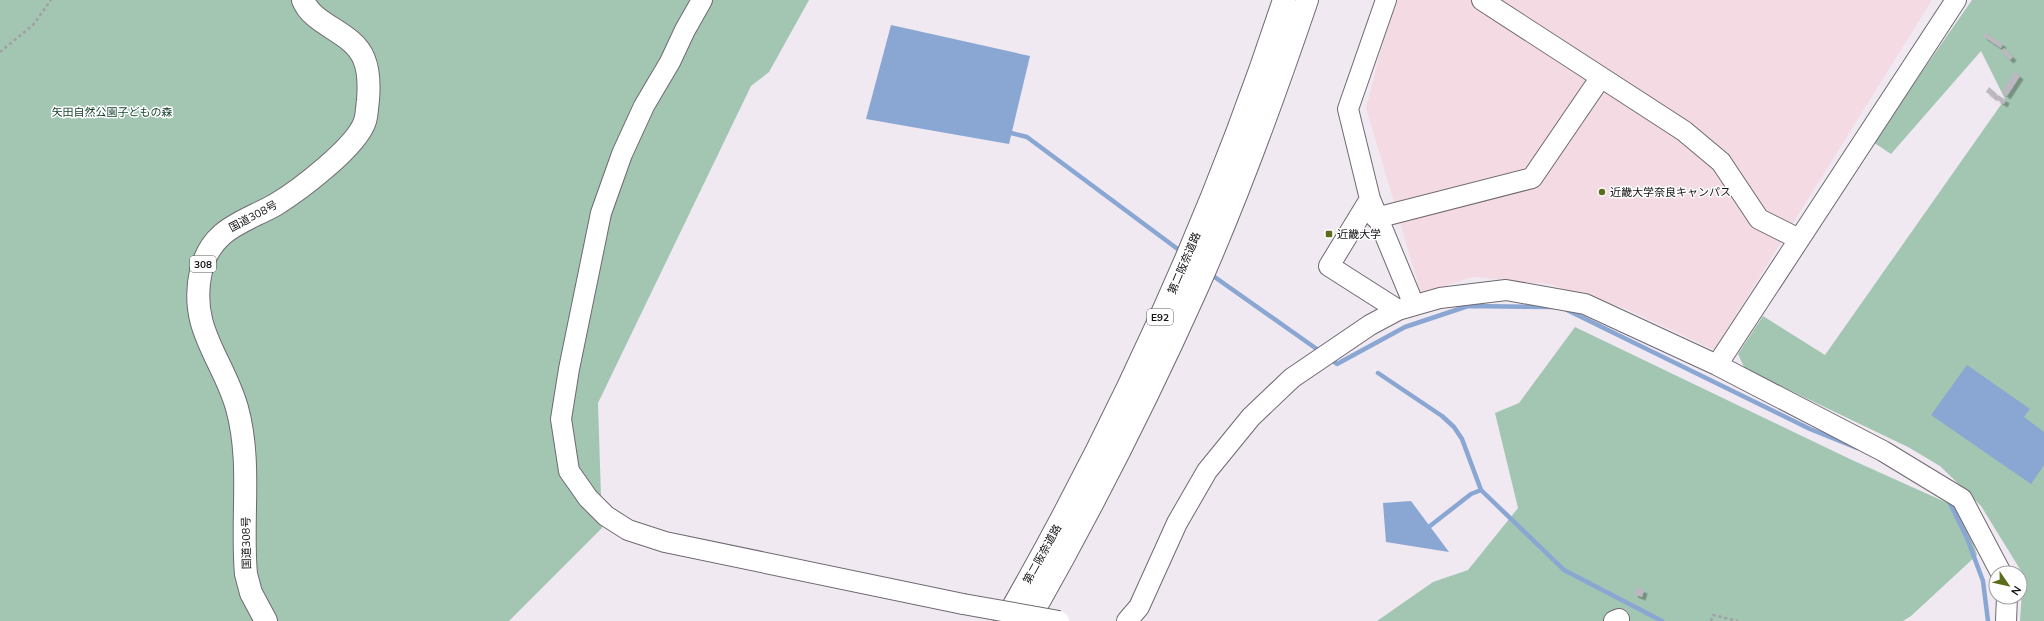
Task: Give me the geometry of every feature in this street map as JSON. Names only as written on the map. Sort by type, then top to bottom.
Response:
[{"type":"highway","name":"国道308号","points":[[266,621],[251,593],[246,574],[243,452],[237,409],[231,390],[206,339],[198,309],[197,296],[201,270],[206,255],[214,242],[234,224],[274,205],[300,188],[355,140],[365,121],[368,96],[367,70],[364,59],[359,50],[345,36],[314,14],[303,0]]},
{"type":"highway","name":"第二阪奈道路","points":[[1005,621],[1039,561],[1092,460],[1179,277],[1217,186],[1259,76],[1284,0]]},
{"type":"highway","name":"第二阪奈道路","points":[[1028,621],[1111,470],[1198,286],[1279,82],[1307,0]]},
{"type":"street","points":[[702,0],[685,30],[670,62],[644,106],[622,154],[601,213],[569,369],[561,419],[569,471],[588,498],[606,516],[628,530],[664,542],[963,604],[1059,621]]},
{"type":"street","points":[[1386,0],[1348,109],[1370,199],[1406,308]]},
{"type":"street","points":[[1482,0],[1684,131],[1721,162],[1759,219],[1799,239]]},
{"type":"street","points":[[1717,366],[1956,0]]},
{"type":"street","points":[[1376,218],[1532,178],[1601,77]]},
{"type":"street","points":[[1370,199],[1329,266],[1406,308]]},
{"type":"street","points":[[1127,621],[1139,607],[1177,523],[1207,471],[1251,417],[1292,378],[1370,325],[1406,308],[1440,298],[1506,290],[1584,304],[1717,366],[1883,451],[1962,499],[1997,565]]},
{"type":"street","points":[[2006,621],[2007,605]]},
{"type":"path","points":[[0,52],[33,25],[51,0]]},
{"type":"path","points":[[1711,621],[1713,615],[1738,621]]},
{"type":"shaded area","name":"近畿大学奈良キャンパス","points":[[1396,0],[1932,0],[1714,350],[1624,308],[1549,284],[1473,277],[1421,293],[1366,108],[1386,30]]},
{"type":"green space","name":"矢田自然公園子どもの森","points":[[0,0],[809,0],[769,72],[751,86],[598,403],[602,528],[509,621],[0,621]]},
{"type":"green space","points":[[1972,0],[2044,0],[2044,621],[2020,621],[2021,605],[2028,605],[2028,565],[2017,565],[1981,506],[1940,466],[1908,447],[1745,369],[1738,354],[1763,316],[1825,355],[2005,99],[1981,51],[1891,154],[1873,142]]},
{"type":"green space","points":[[1575,327],[1852,460],[1963,510],[1977,555],[1911,616],[1903,621],[1377,621],[1433,582],[1468,570],[1518,508],[1495,413],[1519,403]]},
{"type":"water","points":[[891,25],[1030,56],[1009,144],[866,119]]},
{"type":"water","points":[[1967,365],[2030,409],[2024,417],[2044,432],[2044,465],[2031,484],[1931,415]]},
{"type":"water","points":[[1411,501],[1449,552],[1386,542],[1383,503]]},
{"type":"building","points":[[1985,33],[2003,44],[2001,48],[1983,36]]},
{"type":"building","points":[[2004,48],[2013,57],[2010,60],[2001,51]]},
{"type":"building","points":[[2015,72],[2020,76],[2007,96],[2002,92]]},
{"type":"building","points":[[1989,87],[1997,94],[1994,98],[1986,92]]},
{"type":"building","points":[[1998,95],[2006,100],[2004,104],[1996,99]]},
{"type":"building","points":[[1637,587],[1644,590],[1642,597],[1634,594]]},
{"type":"waterway","points":[[1007,132],[1027,137],[1183,253]]},
{"type":"waterway","points":[[1209,273],[1321,352]]},
{"type":"waterway","points":[[1330,359],[1337,364],[1405,327],[1468,306],[1553,307]]},
{"type":"waterway","points":[[1567,310],[1810,429],[1857,448]]},
{"type":"waterway","points":[[1378,373],[1442,416],[1454,427],[1462,439],[1481,490],[1564,570],[1662,621]]},
{"type":"waterway","points":[[1430,526],[1471,494],[1481,490]]},
{"type":"waterway","points":[[1948,499],[1967,538],[1983,581],[1988,621]]},
{"type":"place","name":"近畿大学奈良キャンパス","points":[[1602,192]]},
{"type":"place","name":"近畿大学","points":[[1329,234]]}]
